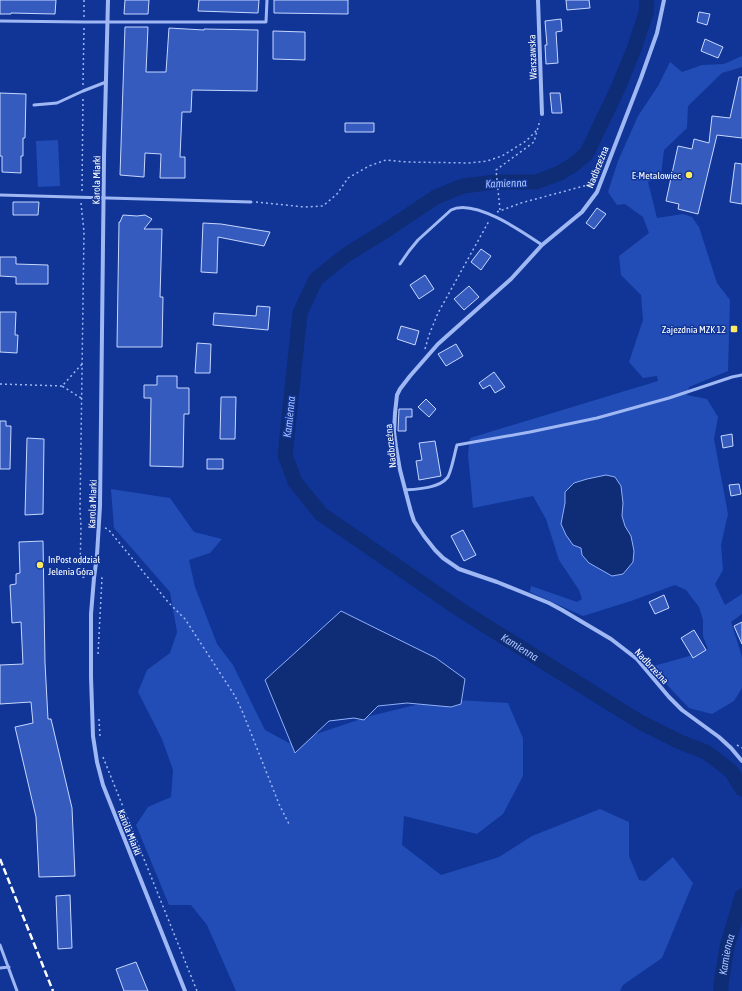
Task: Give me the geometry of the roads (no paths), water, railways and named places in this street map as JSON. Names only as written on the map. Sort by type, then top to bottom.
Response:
[{"type":"street","name":"Karola Miarki","points":[[108,0],[100,526],[91,614],[93,736],[97,762],[103,785],[185,991]]},
{"type":"street","name":"Warszawska","points":[[538,0],[542,114]]},
{"type":"street","name":"Nadbrzeżna","points":[[664,0],[657,33],[597,192],[582,212],[542,246],[511,279],[438,344],[410,376],[397,395],[394,432],[398,458],[411,512],[418,529],[443,558],[459,569],[497,582],[549,603],[611,639],[636,659],[682,710],[719,737],[742,761]]},
{"type":"lane","points":[[0,21],[266,22],[267,0]]},
{"type":"lane","points":[[34,105],[57,102],[106,82]]},
{"type":"lane","points":[[0,195],[251,202]]},
{"type":"lane","points":[[400,264],[418,240],[456,207],[476,209],[493,215],[527,235],[542,246]]},
{"type":"lane","points":[[405,490],[441,484],[448,477],[457,445],[597,418],[669,398],[742,375]]},
{"type":"lane","points":[[0,945],[17,991]]},
{"type":"lane","points":[[0,968],[9,968]]},
{"type":"waterway","name":"Kamienna","points":[[647,0],[646,13],[634,49],[618,88],[587,153],[573,165],[560,173],[536,182],[496,182],[463,186],[436,197],[346,255],[316,279],[300,313],[285,455],[295,482],[321,514],[462,611],[640,722],[680,742],[706,752],[731,771],[742,789]]},
{"type":"waterway","name":"Kamienna","points":[[721,991],[727,947],[742,896]]},
{"type":"railway","points":[[0,859],[53,991]]},
{"type":"place","name":"E-Metalowiec","points":[[689,175]]},
{"type":"place","name":"Zajezdnia MZK 12","points":[[734,329]]},
{"type":"place","name":"InPost oddział Jelenia Góra","points":[[40,565]]}]
